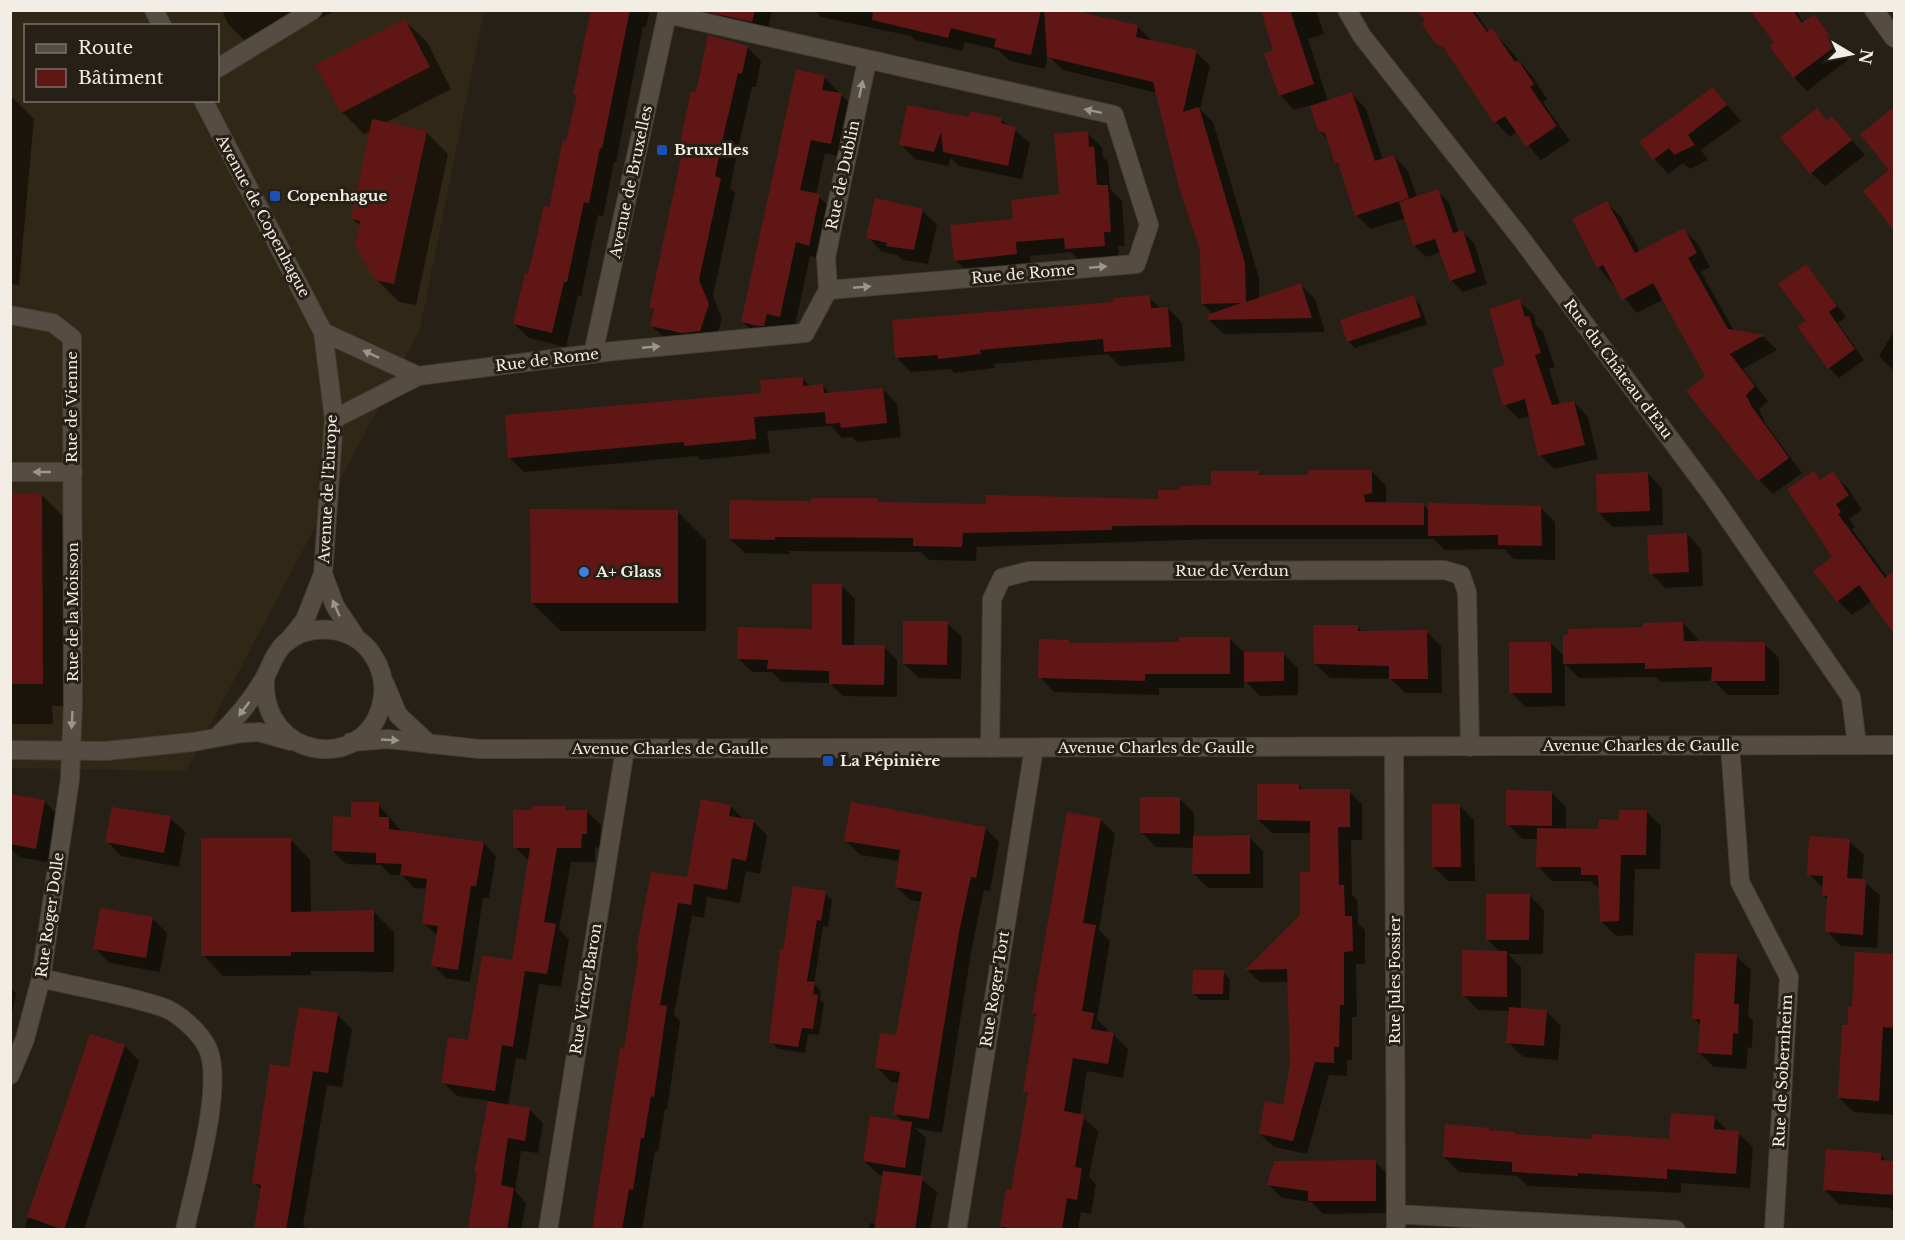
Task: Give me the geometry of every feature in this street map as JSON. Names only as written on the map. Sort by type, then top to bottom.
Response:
[{"type":"street","points":[[154,10],[161,24]]},
{"type":"street","points":[[219,67],[313,10]]},
{"type":"street","name":"Rue du Château d'Eau","points":[[1347,10],[1362,36],[1520,237],[1712,495],[1851,697],[1857,745]]},
{"type":"street","points":[[1874,10],[1894,38]]},
{"type":"street","name":"Rue de Rome","points":[[334,419],[418,376],[593,354],[805,333],[828,290],[1136,264],[1149,225],[1114,115],[867,61],[668,12]]},
{"type":"street","name":"Avenue de Bruxelles","points":[[593,354],[668,12]]},
{"type":"street","name":"Rue de Dublin","points":[[828,290],[826,257],[867,61]]},
{"type":"street","name":"Avenue de Copenhague","points":[[203,102],[323,332]]},
{"type":"street","name":"Rue de Vienne","points":[[10,315],[53,323],[72,338],[73,472]]},
{"type":"street","points":[[323,332],[418,376]]},
{"type":"street","name":"Avenue de l'Europe","points":[[289,640],[305,620],[323,574],[334,419],[323,332]]},
{"type":"street","points":[[10,472],[73,472]]},
{"type":"street","name":"Rue de la Moisson","points":[[71,751],[73,472]]},
{"type":"street","name":"Rue de Verdun","points":[[990,748],[992,599],[1002,578],[1029,571],[1420,570],[1453,571],[1466,583],[1470,747]]},
{"type":"street","name":"Avenue de l'Europe","points":[[323,574],[335,606],[357,639]]},
{"type":"street","points":[[218,736],[247,707],[265,677],[271,660],[289,640],[311,631],[327,629],[342,632],[357,639],[378,662],[398,715],[429,744]]},
{"type":"street","points":[[265,677],[264,695],[269,713],[278,729],[292,741],[304,745]]},
{"type":"street","points":[[10,750],[106,752],[260,732],[327,750],[361,737],[377,716],[384,693],[383,677]]},
{"type":"street","name":"Avenue Charles de Gaulle","points":[[351,742],[388,739],[479,749],[1889,745]]},
{"type":"street","name":"Rue de Sobernheim","points":[[1730,745],[1740,882],[1789,977],[1774,1230]]},
{"type":"street","name":"Rue Jules Fossier","points":[[1394,747],[1396,1222],[1676,1230]]},
{"type":"street","name":"Rue Roger Tort","points":[[957,1230],[1034,748]]},
{"type":"street","name":"Rue Victor Baron","points":[[548,1230],[625,749]]},
{"type":"street","name":"Rue Roger Dolle","points":[[10,1075],[25,1039],[41,978],[70,778],[71,751]]},
{"type":"street","points":[[41,978],[164,1007],[188,1024],[208,1049],[213,1076],[211,1102],[185,1230]]},
{"type":"shaded area","points":[[11,11],[484,11],[420,329],[186,771],[11,768]]},
{"type":"building","points":[[591,10],[630,10],[589,203],[584,202],[567,282],[564,282],[552,333],[513,324],[525,273],[528,274],[544,206],[549,207],[563,140],[566,141],[577,95],[573,94]]},
{"type":"building","points":[[713,10],[755,10],[752,22],[712,13]]},
{"type":"building","points":[[873,10],[1041,10],[1031,55],[994,47],[996,39],[951,28],[948,38],[872,20]]},
{"type":"building","points":[[1044,10],[1071,10],[1138,25],[1136,37],[1197,50],[1183,112],[1199,107],[1245,263],[1246,302],[1301,283],[1312,318],[1208,320],[1207,315],[1241,303],[1201,304],[1200,250],[1180,191],[1153,82],[1047,57]]},
{"type":"building","points":[[1261,10],[1290,10],[1314,84],[1279,96],[1264,53],[1273,50]]},
{"type":"building","points":[[1417,10],[1471,10],[1487,32],[1492,28],[1515,62],[1518,60],[1534,84],[1530,87],[1557,126],[1526,147],[1505,116],[1494,123],[1443,47],[1435,43],[1422,24],[1425,21]]},
{"type":"building","points":[[1750,10],[1793,10],[1802,23],[1814,14],[1837,45],[1793,78],[1769,46],[1774,43]]},
{"type":"building","points":[[405,19],[430,67],[341,113],[315,65]]},
{"type":"building","points":[[708,35],[748,46],[742,74],[738,73],[715,176],[721,178],[699,280],[709,304],[700,331],[682,333],[650,326],[654,309],[649,308],[684,144],[680,143],[691,91],[696,92]]},
{"type":"building","points":[[796,69],[825,76],[822,90],[842,93],[831,144],[811,140],[800,190],[820,194],[809,246],[796,242],[780,317],[767,314],[764,326],[758,326],[741,322]]},
{"type":"building","points":[[1713,87],[1727,105],[1688,135],[1695,145],[1674,155],[1669,148],[1653,160],[1639,142]]},
{"type":"building","points":[[1352,92],[1375,161],[1394,155],[1409,198],[1355,216],[1338,163],[1335,164],[1325,133],[1318,131],[1310,106]]},
{"type":"building","points":[[907,105],[969,117],[970,111],[1002,118],[1001,123],[1016,127],[1008,166],[943,152],[941,132],[934,152],[899,145]]},
{"type":"building","points":[[1894,107],[1894,231],[1863,191],[1889,170],[1860,134]]},
{"type":"building","points":[[1817,108],[1827,121],[1832,116],[1852,140],[1810,174],[1780,137]]},
{"type":"building","points":[[372,119],[427,131],[394,284],[375,280],[355,245],[360,221],[351,219]]},
{"type":"building","points":[[1088,131],[1089,147],[1094,146],[1097,185],[1108,185],[1111,232],[1104,232],[1105,246],[1065,249],[1064,238],[1016,242],[1017,254],[954,261],[950,225],[1013,219],[1011,200],[1059,194],[1054,134]]},
{"type":"building","points":[[1438,189],[1453,233],[1463,230],[1476,272],[1450,281],[1435,239],[1413,246],[1399,202]]},
{"type":"building","points":[[875,198],[923,209],[914,250],[886,246],[887,243],[866,238]]},
{"type":"building","points":[[1607,201],[1635,253],[1684,228],[1697,253],[1688,258],[1728,329],[1764,335],[1730,354],[1755,386],[1746,395],[1752,407],[1789,458],[1758,481],[1686,391],[1705,376],[1653,283],[1622,300],[1603,265],[1597,268],[1572,219]]},
{"type":"building","points":[[1806,264],[1837,306],[1829,312],[1855,349],[1828,369],[1797,326],[1806,321],[1778,284]]},
{"type":"building","points":[[1150,295],[1151,308],[1168,307],[1171,347],[1104,352],[1103,339],[980,350],[981,354],[938,359],[938,355],[895,358],[892,320],[1113,302],[1113,298]]},
{"type":"building","points":[[1414,295],[1421,317],[1347,342],[1340,320]]},
{"type":"building","points":[[1520,299],[1525,317],[1529,316],[1541,353],[1535,355],[1552,405],[1574,401],[1585,445],[1538,456],[1525,399],[1503,406],[1492,369],[1505,365],[1489,309]]},
{"type":"building","points":[[803,377],[803,386],[823,384],[824,393],[883,388],[887,423],[841,428],[840,423],[826,424],[825,412],[754,417],[756,439],[684,446],[684,442],[508,458],[505,415],[761,393],[760,380]]},
{"type":"building","points":[[1308,470],[1372,470],[1372,493],[1364,495],[1365,502],[1424,503],[1424,525],[1112,526],[1112,530],[963,533],[962,547],[913,546],[913,538],[729,539],[729,500],[811,501],[811,498],[878,498],[878,502],[986,504],[986,495],[1158,499],[1158,490],[1180,490],[1180,486],[1211,485],[1211,471],[1259,471],[1259,475],[1308,475]]},
{"type":"building","points":[[1814,471],[1820,480],[1833,471],[1849,495],[1836,504],[1841,512],[1838,514],[1885,578],[1894,571],[1894,634],[1859,585],[1837,602],[1813,571],[1832,557],[1787,489]]},
{"type":"building","points":[[1648,472],[1650,511],[1597,513],[1596,474]]},
{"type":"building","points":[[42,493],[43,684],[10,684],[10,494]]},
{"type":"building","points":[[1428,503],[1541,506],[1542,546],[1498,545],[1498,535],[1428,536]]},
{"type":"building","points":[[530,509],[678,510],[678,603],[531,603]]},
{"type":"building","points":[[1687,533],[1689,572],[1649,574],[1647,535]]},
{"type":"building","points":[[812,584],[842,584],[842,645],[885,645],[884,685],[829,684],[829,671],[767,669],[768,660],[737,659],[738,627],[812,629]]},
{"type":"building","points":[[903,621],[948,621],[947,665],[903,664]]},
{"type":"building","points":[[1683,622],[1684,641],[1765,642],[1765,681],[1711,681],[1712,667],[1645,669],[1645,663],[1563,664],[1563,635],[1568,635],[1568,629],[1643,627],[1643,623]]},
{"type":"building","points":[[1313,625],[1358,625],[1358,631],[1427,630],[1428,679],[1389,679],[1389,666],[1314,664]]},
{"type":"building","points":[[1179,637],[1230,637],[1230,674],[1145,674],[1145,681],[1038,678],[1039,639],[1069,640],[1069,643],[1179,642]]},
{"type":"building","points":[[1509,642],[1551,642],[1552,693],[1509,693]]},
{"type":"building","points":[[1244,652],[1284,652],[1284,681],[1244,682]]},
{"type":"building","points":[[1257,784],[1299,784],[1299,789],[1350,789],[1350,827],[1338,827],[1339,885],[1344,885],[1345,916],[1352,916],[1353,951],[1344,952],[1344,1005],[1340,1005],[1339,1047],[1334,1047],[1334,1063],[1315,1062],[1293,1141],[1259,1134],[1265,1101],[1283,1105],[1290,1065],[1287,969],[1245,970],[1300,915],[1300,872],[1310,872],[1310,821],[1257,820]]},
{"type":"building","points":[[1506,790],[1552,791],[1552,826],[1506,825]]},
{"type":"building","points":[[10,794],[45,800],[36,849],[10,844]]},
{"type":"building","points":[[1140,797],[1180,797],[1180,834],[1140,833]]},
{"type":"building","points":[[701,799],[731,805],[729,816],[754,820],[746,861],[732,858],[727,890],[694,884],[691,905],[678,903],[660,1005],[667,1006],[654,1097],[651,1096],[644,1138],[641,1138],[633,1190],[629,1189],[622,1230],[592,1230],[620,1048],[624,1049],[639,951],[636,951],[651,872],[687,877]]},
{"type":"building","points":[[351,802],[379,802],[379,817],[389,817],[389,829],[484,842],[476,886],[471,886],[458,970],[431,966],[438,926],[422,924],[427,879],[400,875],[402,864],[376,863],[376,853],[332,851],[333,816],[351,817]]},
{"type":"building","points":[[851,802],[986,827],[976,878],[971,877],[959,932],[929,1119],[893,1114],[900,1072],[875,1068],[880,1033],[896,1035],[922,892],[895,887],[900,850],[844,841]]},
{"type":"building","points":[[1432,804],[1460,804],[1461,867],[1432,867]]},
{"type":"building","points":[[532,806],[566,806],[566,810],[587,810],[587,834],[582,834],[581,848],[557,848],[544,922],[556,924],[547,974],[525,971],[513,1047],[502,1045],[495,1091],[441,1083],[448,1037],[468,1040],[482,955],[512,960],[530,848],[513,848],[513,810],[532,810]]},
{"type":"building","points":[[112,807],[171,816],[164,853],[105,842]]},
{"type":"building","points":[[1619,810],[1647,810],[1646,855],[1621,855],[1619,921],[1600,922],[1598,875],[1581,875],[1581,867],[1536,867],[1537,828],[1598,829],[1599,819],[1619,820]]},
{"type":"building","points":[[1067,812],[1101,818],[1083,923],[1096,925],[1082,1011],[1094,1013],[1091,1029],[1114,1033],[1108,1064],[1073,1058],[1064,1111],[1084,1115],[1075,1167],[1082,1168],[1077,1200],[1067,1198],[1062,1230],[1018,1230],[1000,1226],[1006,1189],[1011,1190],[1028,1093],[1023,1092],[1036,1014],[1032,1013]]},
{"type":"building","points":[[1250,835],[1250,874],[1192,874],[1193,836]]},
{"type":"building","points":[[1809,836],[1850,839],[1847,878],[1866,879],[1863,935],[1825,932],[1827,896],[1822,895],[1823,876],[1807,875]]},
{"type":"building","points":[[201,838],[291,838],[291,912],[374,910],[374,952],[291,952],[291,956],[201,956]]},
{"type":"building","points":[[793,886],[826,891],[821,921],[817,920],[807,981],[815,982],[813,994],[818,995],[813,1029],[802,1028],[798,1047],[769,1043],[780,949],[783,950]]},
{"type":"building","points":[[1486,894],[1530,894],[1529,940],[1486,940]]},
{"type":"building","points":[[100,908],[153,917],[146,958],[93,949]]},
{"type":"building","points":[[1462,950],[1507,951],[1507,997],[1462,996]]},
{"type":"building","points":[[1855,952],[1894,954],[1894,1028],[1883,1027],[1879,1101],[1838,1098],[1842,1025],[1848,1025],[1848,1007],[1852,1007]]},
{"type":"building","points":[[1695,953],[1737,954],[1734,1004],[1739,1004],[1738,1034],[1733,1033],[1732,1055],[1698,1053],[1700,1019],[1692,1019]]},
{"type":"building","points":[[1193,970],[1224,970],[1223,994],[1192,994]]},
{"type":"building","points":[[299,1007],[338,1013],[328,1073],[313,1071],[286,1230],[254,1230],[261,1185],[252,1183],[270,1064],[289,1067]]},
{"type":"building","points":[[1509,1007],[1547,1010],[1544,1046],[1506,1043]]},
{"type":"building","points":[[90,1034],[125,1045],[64,1230],[27,1217]]},
{"type":"building","points":[[488,1101],[530,1108],[525,1141],[508,1138],[501,1185],[514,1188],[507,1230],[468,1230],[477,1173],[474,1173]]},
{"type":"building","points":[[1671,1113],[1715,1116],[1714,1129],[1739,1131],[1736,1174],[1667,1169],[1667,1179],[1578,1173],[1578,1176],[1512,1172],[1512,1162],[1443,1157],[1445,1124],[1489,1128],[1489,1130],[1514,1132],[1514,1134],[1592,1139],[1592,1134],[1669,1139]]},
{"type":"building","points":[[870,1116],[912,1122],[905,1168],[863,1161]]},
{"type":"building","points":[[1826,1149],[1881,1153],[1881,1160],[1894,1161],[1894,1195],[1823,1190]]},
{"type":"building","points":[[1376,1160],[1376,1201],[1308,1201],[1308,1191],[1267,1185],[1274,1161]]},
{"type":"building","points":[[883,1171],[923,1176],[915,1230],[874,1230]]},
{"type":"place","name":"Bruxelles","points":[[662,150]]},
{"type":"place","name":"Copenhague","points":[[275,196]]},
{"type":"place","name":"A+ Glass","points":[[584,572]]},
{"type":"place","name":"La Pépinière","points":[[828,761]]}]
